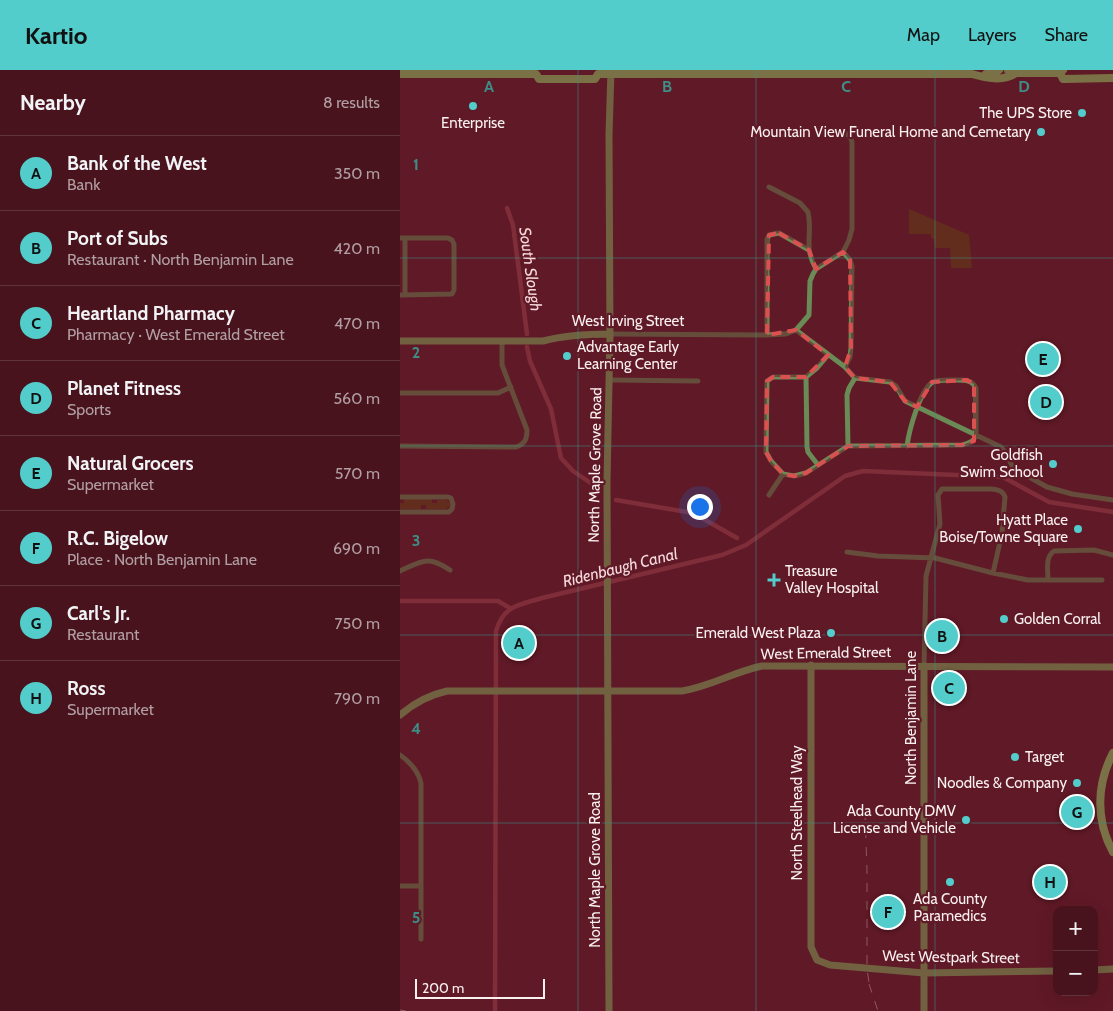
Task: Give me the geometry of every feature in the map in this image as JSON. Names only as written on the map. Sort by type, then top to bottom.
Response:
[{"type":"main road","points":[[972,74],[983,70]]},
{"type":"main road","points":[[400,74],[537,72],[539,79],[595,79],[597,72],[994,74],[999,70]]},
{"type":"main road","points":[[972,74],[985,78],[1009,78],[1012,72],[1061,71],[1063,79],[1113,78]]},
{"type":"main road","name":"North Maple Grove Road","points":[[609,1011],[607,493],[610,380],[609,135],[611,72]]},
{"type":"main road","name":"West Irving Street","points":[[400,340],[543,341],[576,334],[610,334]]},
{"type":"main road","name":"North Steelhead Way","points":[[811,665],[811,947],[816,960]]},
{"type":"main road","name":"West Emerald Street","points":[[400,715],[418,701],[438,693],[457,690],[682,690],[706,686],[743,670],[762,666],[1113,667]]},
{"type":"main road","name":"North Benjamin Lane","points":[[924,666],[924,1011]]},
{"type":"main road","points":[[1113,753],[1102,783],[1100,805],[1102,826],[1113,852]]},
{"type":"main road","name":"West Westpark Street","points":[[816,960],[830,965],[924,974],[1053,971]]},
{"type":"main road","points":[[1098,970],[1113,969]]},
{"type":"street","points":[[840,130],[850,136],[852,142],[852,229],[850,240],[843,252],[816,269],[810,281],[809,315],[796,330],[845,367],[855,378],[890,382],[896,386],[905,401],[1003,449],[1012,468],[1047,487],[1072,494],[1113,500]]},
{"type":"street","points":[[769,187],[805,207],[809,216],[810,258],[816,269]]},
{"type":"street","points":[[767,335],[767,239],[769,235],[779,233],[809,250]]},
{"type":"street","points":[[402,238],[448,238],[452,240],[454,290],[452,294],[402,295],[402,238]]},
{"type":"street","points":[[843,252],[850,260],[852,266],[852,348],[850,358],[845,367]]},
{"type":"street","name":"West Irving Street","points":[[610,334],[767,335],[786,334],[796,330]]},
{"type":"street","points":[[400,446],[516,446],[525,442],[528,437],[527,430],[502,365],[502,341]]},
{"type":"street","points":[[828,355],[806,377],[773,376],[766,381],[766,452],[770,462],[783,474],[794,476],[806,473],[848,446],[907,446],[962,445],[974,441],[976,436],[976,388],[971,382],[967,380],[939,380],[932,382],[927,387],[917,407],[907,446]]},
{"type":"street","points":[[806,377],[807,447],[808,452],[818,465]]},
{"type":"street","points":[[848,446],[848,395],[849,388],[855,378]]},
{"type":"street","points":[[610,380],[698,380]]},
{"type":"street","points":[[400,393],[490,394],[498,393],[510,387]]},
{"type":"street","points":[[770,495],[783,474]]},
{"type":"street","name":"North Benjamin Lane","points":[[924,666],[924,592],[930,557],[940,524],[938,495],[942,489],[992,489],[1000,490],[1004,493],[1002,532],[993,574]]},
{"type":"street","points":[[400,497],[448,497],[451,498],[453,504],[449,512],[400,512]]},
{"type":"street","points":[[1048,580],[1048,558],[1050,553],[1054,551],[1094,550],[1113,555]]},
{"type":"street","points":[[847,552],[868,556],[930,557],[993,574],[1028,580],[1102,580]]},
{"type":"street","points":[[400,571],[414,563],[428,560],[441,564],[450,570]]},
{"type":"street","points":[[400,754],[410,762],[421,783],[421,939]]},
{"type":"street","points":[[400,886],[421,886]]},
{"type":"highlighted area","points":[[779,233],[809,250],[816,269],[843,252],[850,260],[851,348],[845,367],[855,378],[890,382],[905,401],[917,407],[932,382],[967,380],[974,384],[974,441],[962,445],[848,446],[806,473],[794,476],[783,474],[771,461],[766,452],[767,381],[773,377],[806,377],[828,355],[796,330],[767,335],[769,235]]},
{"type":"shaded area","points":[[909,209],[969,235],[972,268],[951,268],[950,248],[935,248],[934,239],[931,238],[931,234],[909,234]]},
{"type":"shaded area","points":[[404,499],[432,499],[432,503],[437,503],[437,500],[446,500],[450,502],[450,506],[446,509],[426,509],[426,505],[421,505],[421,509],[400,509],[400,503],[404,503]]},
{"type":"waterway","name":"South Slough","points":[[507,208],[513,225],[527,334]]},
{"type":"waterway","name":"South Slough","points":[[527,347],[530,361],[551,409],[561,458],[573,471],[598,488]]},
{"type":"waterway","name":"Ridenbaugh Canal","points":[[495,1011],[496,631],[499,622],[508,611],[513,607],[542,598],[722,555],[746,545],[845,476],[863,471],[1003,477],[1049,502],[1113,512]]},
{"type":"waterway","name":"South Slough","points":[[616,500],[693,513],[737,538]]},
{"type":"waterway","points":[[400,601],[498,601],[510,608]]},
{"type":"railway","points":[[865,811],[867,969],[870,989]]},
{"type":"railway","points":[[869,984],[878,1011]]},
{"type":"railway","points":[[400,1010],[406,1011]]},
{"type":"place","name":"Enterprise","points":[[473,106]]},
{"type":"place","name":"The UPS Store","points":[[1082,113]]},
{"type":"place","name":"Mountain View Funeral Home and Cemetary","points":[[1041,132]]},
{"type":"place","name":"Advantage Early Learning Center","points":[[567,356]]},
{"type":"place","name":"Natural Grocers","points":[[1043,359]]},
{"type":"place","name":"Planet Fitness","points":[[1046,402]]},
{"type":"place","name":"Goldfish Swim School","points":[[1053,464]]},
{"type":"place","name":"Hyatt Place Boise/Towne Square","points":[[1078,529]]},
{"type":"place","name":"Treasure Valley Hospital","points":[[774,580]]},
{"type":"place","name":"Golden Corral","points":[[1004,619]]},
{"type":"place","name":"Emerald West Plaza","points":[[831,633]]},
{"type":"place","name":"Port of Subs","points":[[942,636]]},
{"type":"place","name":"Bank of the West","points":[[519,643]]},
{"type":"place","name":"Heartland Pharmacy","points":[[949,688]]},
{"type":"place","name":"Target","points":[[1015,757]]},
{"type":"place","name":"Noodles & Company","points":[[1077,783]]},
{"type":"place","name":"Carl's Jr.","points":[[1077,812]]},
{"type":"place","name":"Ada County DMV License and Vehicle","points":[[966,820]]},
{"type":"place","name":"Ada County Paramedics","points":[[950,882]]},
{"type":"place","name":"Ross","points":[[1050,882]]},
{"type":"place","name":"R.C. Bigelow","points":[[888,912]]}]
